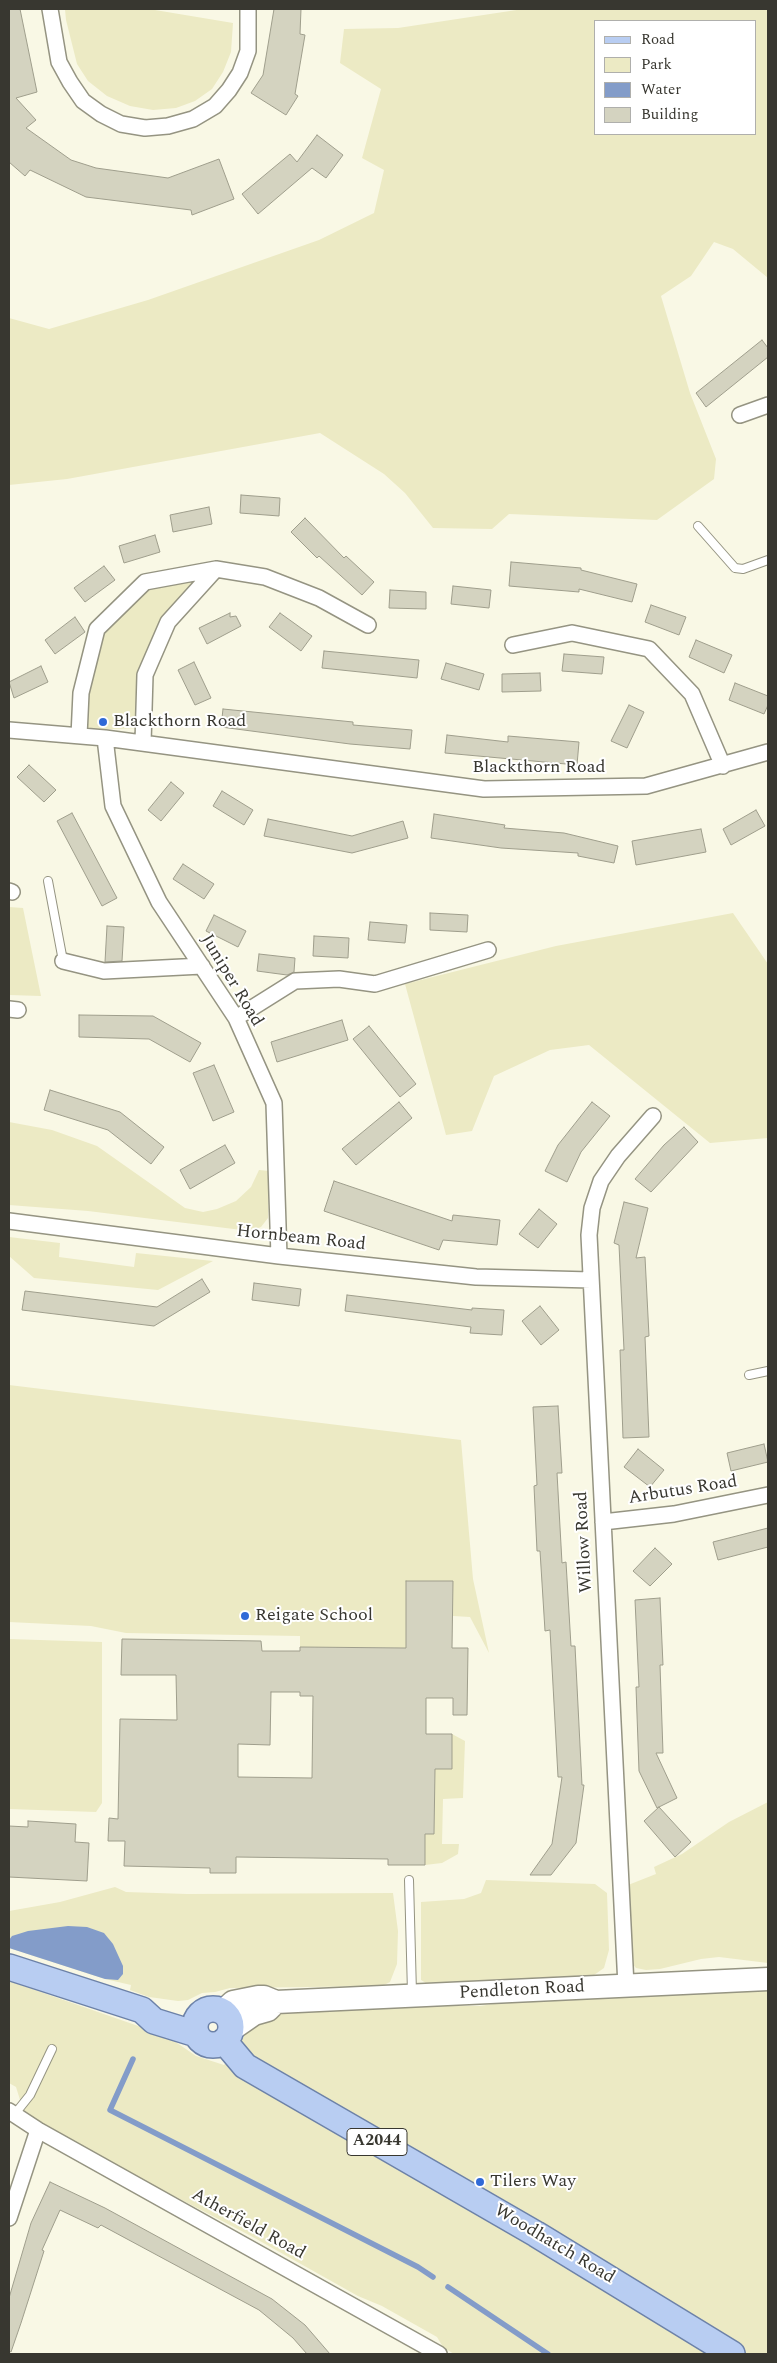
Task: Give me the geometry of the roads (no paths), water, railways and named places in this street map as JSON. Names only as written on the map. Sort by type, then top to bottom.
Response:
[{"type":"main road","points":[[9,1967],[142,2010],[156,2006],[215,2026]]},
{"type":"main road","name":"Woodhatch Road","points":[[215,2026],[244,2066],[536,2234],[732,2354]]},
{"type":"street","points":[[50,9],[59,62],[83,100],[101,114],[121,124],[145,128],[168,126],[193,119],[215,106],[229,90],[240,72],[248,51],[248,9]]},
{"type":"street","points":[[740,415],[768,405]]},
{"type":"street","points":[[143,743],[144,675],[168,622],[216,569]]},
{"type":"street","points":[[79,736],[81,693],[97,629],[145,582],[216,569],[264,577],[319,598],[368,625]]},
{"type":"street","points":[[513,645],[572,633],[649,649],[692,694],[723,766]]},
{"type":"street","name":"Blackthorn Road","points":[[9,730],[105,738],[484,789],[646,786],[768,752]]},
{"type":"street","name":"Juniper Road","points":[[105,738],[113,806],[159,902],[236,1018],[274,1103],[279,1256]]},
{"type":"street","points":[[236,1018],[295,981],[339,979],[375,984],[488,950]]},
{"type":"street","points":[[63,961],[104,971],[202,966]]},
{"type":"street","name":"Willow Road","points":[[626,1986],[589,1228],[595,1195],[609,1168],[653,1116]]},
{"type":"street","name":"Hornbeam Road","points":[[9,1221],[279,1256],[476,1277],[591,1280]]},
{"type":"street","name":"Arbutus Road","points":[[603,1522],[674,1514],[768,1495]]},
{"type":"street","name":"Pendleton Road","points":[[215,2026],[233,2002],[244,1998],[264,1997],[276,2002],[768,1979]]},
{"type":"street","name":"Atherfield Road","points":[[12,2113],[38,2130],[439,2354]]},
{"type":"street","points":[[9,2218],[38,2130]]},
{"type":"lane","points":[[698,526],[735,568],[744,569],[768,560]]},
{"type":"lane","points":[[48,881],[63,961]]},
{"type":"lane","points":[[749,1375],[768,1371]]},
{"type":"lane","points":[[409,1880],[412,1997]]},
{"type":"lane","points":[[12,2113],[30,2095],[52,2049]]},
{"type":"water","points":[[68,1926],[87,1927],[104,1933],[113,1944],[123,1966],[123,1974],[118,1980],[105,1979],[9,1948],[9,1940],[12,1936],[28,1931]]},
{"type":"waterway","points":[[133,2059],[110,2110],[418,2267],[433,2277]]},
{"type":"waterway","points":[[448,2287],[548,2354]]},
{"type":"place","name":"Blackthorn Road","points":[[103,722]]},
{"type":"place","name":"Reigate School","points":[[245,1616]]},
{"type":"place","name":"Tilers Way","points":[[480,2182]]}]
